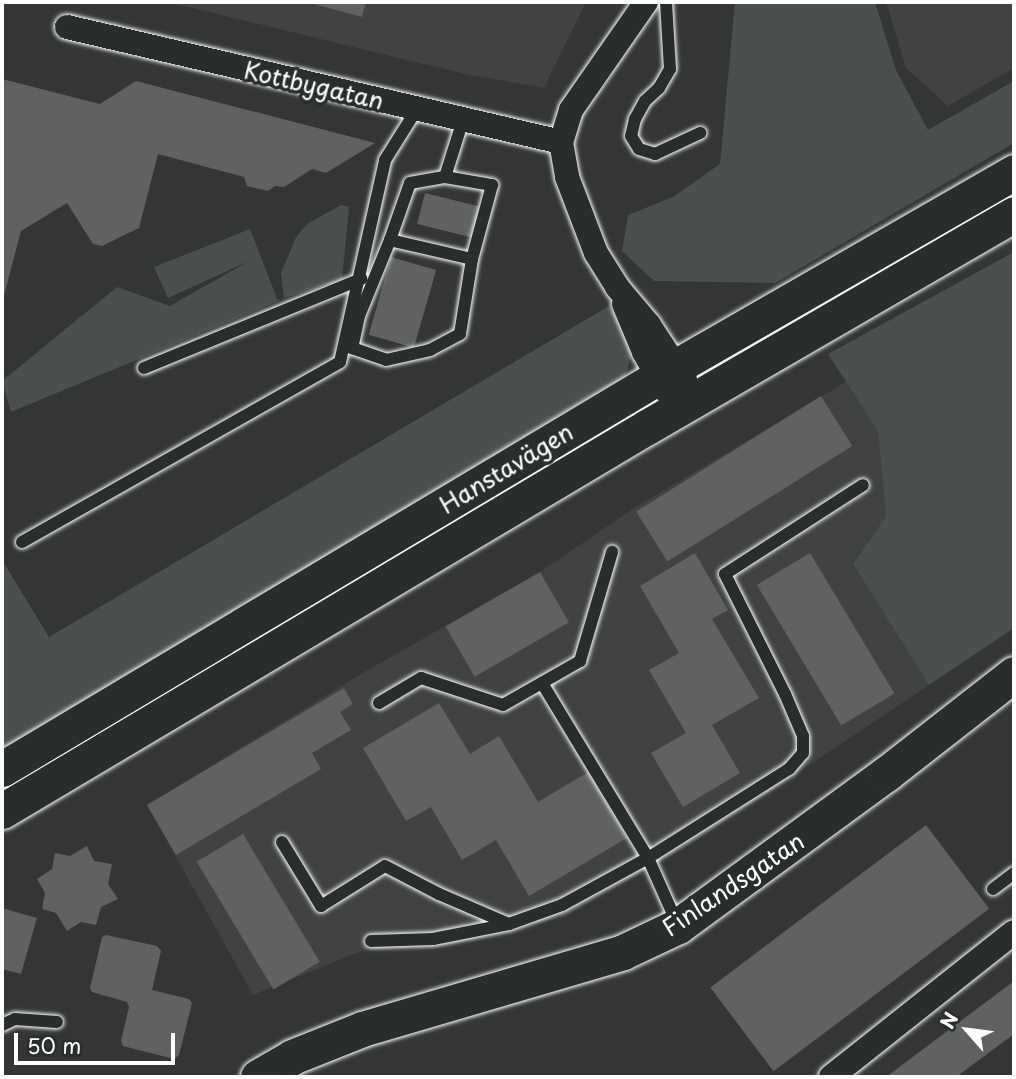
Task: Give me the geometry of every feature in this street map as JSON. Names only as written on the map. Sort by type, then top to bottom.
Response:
[{"type":"main road","name":"Hanstavägen","points":[[2,769],[668,372],[1014,172]]},
{"type":"main road","name":"Hanstavägen","points":[[2,811],[686,405],[1014,214]]},
{"type":"main road","name":"Finlandsgatan","points":[[258,1077],[292,1057],[362,1029],[611,956],[678,926],[887,774],[1014,676]]},
{"type":"street","points":[[646,2],[571,110],[561,142],[567,177],[581,220],[617,287],[649,325],[668,372],[686,405]]},
{"type":"street","name":"Kottbygatan","points":[[67,27],[561,142]]},
{"type":"street","points":[[831,1077],[1014,932]]},
{"type":"lane","points":[[666,2],[670,69],[659,88],[645,101],[635,119],[631,136],[639,149],[655,154],[700,133]]},
{"type":"lane","points":[[22,542],[340,362],[361,279],[385,160],[417,109]]},
{"type":"lane","points":[[444,177],[463,120]]},
{"type":"lane","points":[[444,177],[492,185],[472,259],[460,334],[430,350],[386,360],[352,348],[359,316],[410,183],[444,177]]},
{"type":"lane","points":[[390,240],[472,259]]},
{"type":"lane","points":[[144,368],[361,279]]},
{"type":"lane","points":[[371,941],[433,939],[509,924],[562,905],[648,858],[789,769],[803,753],[803,736],[725,574],[863,485]]},
{"type":"lane","points":[[379,703],[421,678],[503,705],[580,661],[612,552]]},
{"type":"lane","points":[[542,683],[648,858],[678,926]]},
{"type":"lane","points":[[282,842],[321,906],[385,866],[439,894],[509,924]]},
{"type":"lane","points":[[993,889],[1014,873]]},
{"type":"lane","points":[[2,1025],[15,1019],[57,1022]]},
{"type":"shaded area","points":[[167,2],[586,2],[544,88],[469,75]]},
{"type":"shaded area","points":[[735,2],[875,2],[896,70],[928,130],[1014,81],[1014,143],[775,283],[654,281],[622,251],[628,215],[673,197],[720,164]]},
{"type":"shaded area","points":[[886,2],[1014,2],[1014,68],[948,106],[906,68]]},
{"type":"shaded area","points":[[341,205],[349,207],[342,280],[284,298],[281,273],[296,237],[307,224]]},
{"type":"shaded area","points":[[250,229],[278,301],[11,412],[2,381],[117,287],[170,306],[249,261],[168,298],[154,267]]},
{"type":"shaded area","points":[[1014,252],[1014,628],[929,685],[853,564],[886,516],[878,431],[828,354]]},
{"type":"shaded area","points":[[609,306],[634,347],[625,377],[2,749],[2,560],[49,637]]},
{"type":"shaded area","points":[[846,382],[878,430],[886,516],[853,564],[929,685],[694,842],[566,916],[447,945],[364,950],[253,995],[147,805],[361,674],[540,572],[634,508]]},
{"type":"building","points":[[306,2],[366,2],[362,17]]},
{"type":"building","points":[[2,79],[100,104],[136,81],[375,143],[326,173],[312,169],[284,187],[275,186],[268,191],[247,186],[244,177],[158,154],[139,228],[102,246],[93,244],[67,203],[21,231],[2,303]]},
{"type":"building","points":[[425,193],[482,207],[475,238],[417,224]]},
{"type":"building","points":[[391,257],[436,270],[414,348],[369,335]]},
{"type":"building","points":[[821,396],[852,446],[667,562],[636,512]]},
{"type":"building","points":[[695,553],[728,610],[712,619],[759,698],[712,725],[740,773],[683,807],[651,753],[686,733],[649,670],[679,653],[640,586]]},
{"type":"building","points":[[810,553],[894,694],[841,726],[757,585]]},
{"type":"building","points":[[540,572],[569,622],[475,677],[446,626]]},
{"type":"building","points":[[344,688],[353,704],[340,712],[351,730],[312,753],[321,769],[176,855],[147,805]]},
{"type":"building","points":[[439,703],[470,754],[499,736],[538,802],[588,772],[627,838],[529,896],[496,840],[462,860],[431,807],[406,821],[363,748]]},
{"type":"building","points":[[926,825],[989,909],[774,1071],[710,987]]},
{"type":"building","points":[[243,834],[320,962],[273,990],[197,862]]},
{"type":"building","points":[[87,846],[94,861],[112,864],[108,884],[118,899],[101,907],[96,925],[81,922],[67,931],[56,913],[42,909],[45,893],[37,879],[52,869],[55,853],[70,856]]},
{"type":"building","points":[[2,908],[37,918],[21,974],[2,969]]},
{"type":"building","points":[[106,935],[157,946],[161,951],[152,990],[189,999],[192,1003],[179,1055],[174,1059],[123,1046],[121,1041],[129,1007],[127,1002],[92,992],[90,988],[102,937]]},
{"type":"building","points":[[1014,981],[1014,1034],[956,1077],[886,1077]]}]
